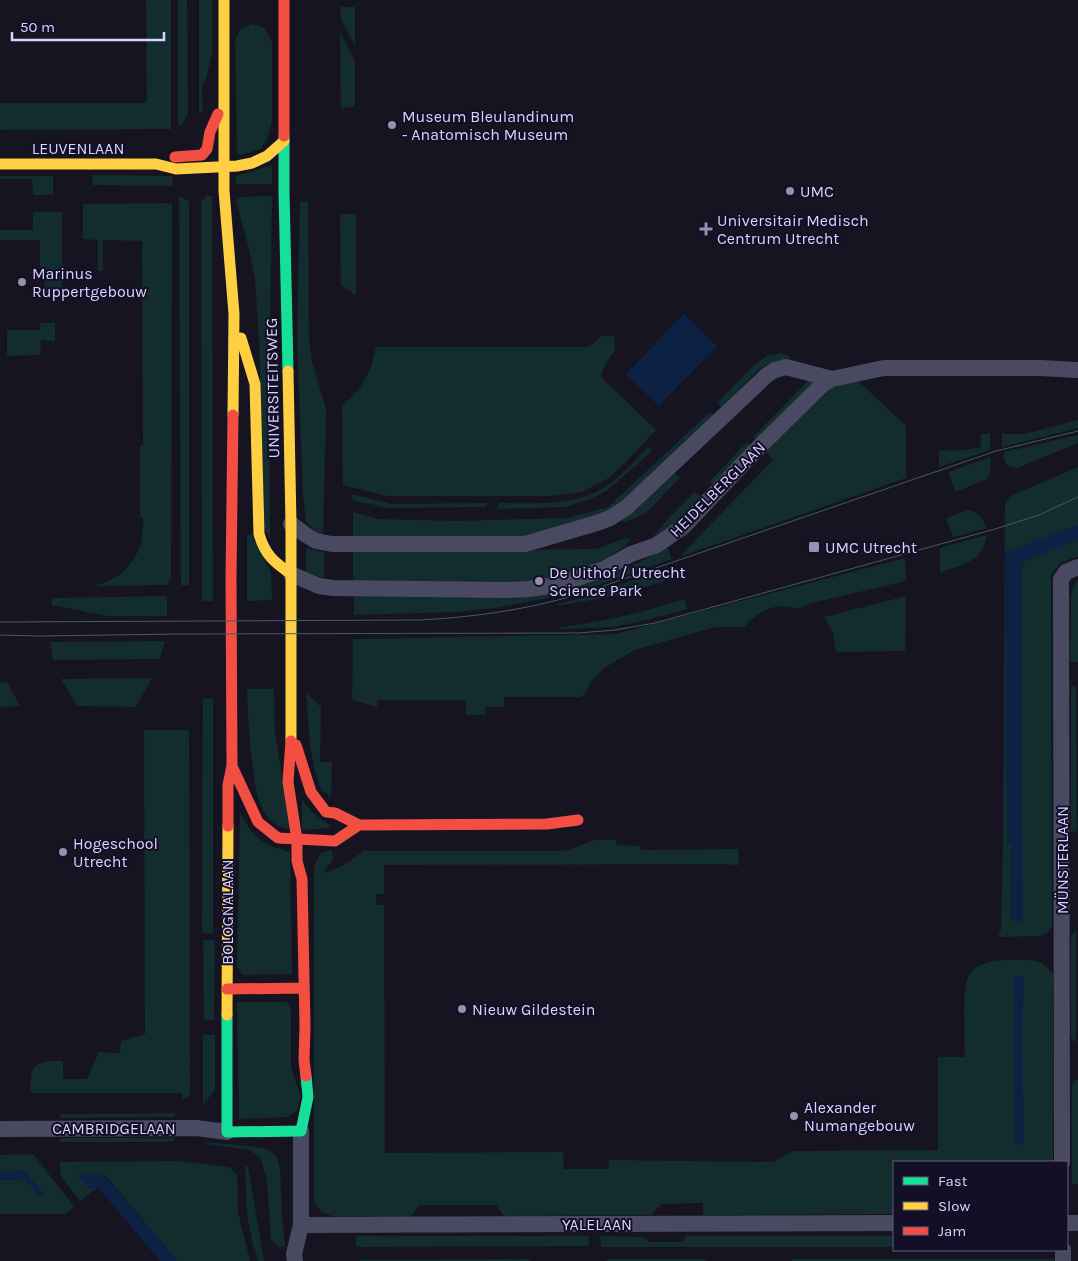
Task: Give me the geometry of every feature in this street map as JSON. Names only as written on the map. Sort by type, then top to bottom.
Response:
[{"type":"street","points":[[224,0],[224,191],[234,314],[255,384],[259,534],[262,545],[271,559],[291,574]]},
{"type":"street","name":"UNIVERSITEITSWEG","points":[[284,0],[284,191],[291,524],[292,731]]},
{"type":"street","name":"LEUVENLAAN","points":[[156,164],[176,157],[195,156],[207,150],[210,132],[224,101]]},
{"type":"street","points":[[224,168],[252,163],[267,156],[284,141]]},
{"type":"street","name":"LEUVENLAAN","points":[[0,164],[156,164],[176,169],[224,168]]},
{"type":"street","name":"BOLOGNALAAN","points":[[227,1132],[228,785],[232,766],[231,619],[234,314]]},
{"type":"street","name":"HEIDELBERGLAAN","points":[[291,524],[316,541],[332,544],[525,544],[597,524],[626,508],[767,375],[776,370],[786,367],[832,379]]},
{"type":"street","name":"HEIDELBERGLAAN","points":[[291,574],[319,586],[333,588],[507,590],[557,585],[604,570],[631,554],[657,545],[684,526],[758,448],[822,386],[832,379],[884,368],[1040,368],[1078,370]]},
{"type":"street","name":"MÜNSTERLAAN","points":[[1062,1161],[1061,579],[1066,572],[1078,567]]},
{"type":"street","points":[[292,731],[311,792],[326,812],[335,813],[359,825],[546,824],[578,820]]},
{"type":"street","points":[[292,731],[288,782],[297,840],[297,861],[302,879],[304,1060],[308,1097],[300,1131],[301,1225],[294,1254],[295,1261]]},
{"type":"street","points":[[232,766],[258,822],[278,838],[335,841],[359,825]]},
{"type":"street","points":[[314,851],[322,841]]},
{"type":"street","points":[[302,879],[309,862]]},
{"type":"street","points":[[227,989],[303,988]]},
{"type":"street","name":"CAMBRIDGELAAN","points":[[0,1129],[196,1128],[227,1132]]},
{"type":"street","points":[[227,1132],[300,1131]]},
{"type":"street","name":"YALELAAN","points":[[301,1225],[893,1223]]},
{"type":"green space","points":[[146,0],[171,0],[171,129],[0,130],[0,103],[147,103]]},
{"type":"green space","points":[[178,0],[187,0],[188,113],[183,124],[178,126]]},
{"type":"green space","points":[[199,0],[212,0],[212,54],[206,79],[202,87],[203,112],[199,112]]},
{"type":"green space","points":[[340,7],[355,7],[355,46],[341,19]]},
{"type":"green space","points":[[252,24],[265,28],[272,42],[272,121],[268,137],[261,149],[242,155],[237,154],[235,40],[240,30]]},
{"type":"green space","points":[[340,32],[355,61],[354,107],[341,108]]},
{"type":"green space","points":[[272,165],[272,184],[236,184],[236,176]]},
{"type":"green space","points":[[92,175],[172,176],[173,186],[93,185]]},
{"type":"green space","points":[[0,176],[53,176],[53,195],[33,195],[32,179],[0,179]]},
{"type":"green space","points":[[179,196],[189,202],[189,585],[181,585]]},
{"type":"green space","points":[[207,196],[212,196],[213,601],[202,601],[201,202]]},
{"type":"green space","points":[[271,196],[270,540],[264,526],[259,339],[255,279],[236,201],[237,197]]},
{"type":"green space","points":[[300,201],[308,201],[309,340],[312,362],[326,409],[323,538],[306,522],[303,496],[297,339]]},
{"type":"green space","points":[[172,203],[171,577],[166,585],[93,586],[116,577],[125,570],[137,553],[143,530],[143,518],[140,517],[140,446],[143,445],[142,241],[103,240],[103,271],[98,271],[98,240],[83,239],[83,204]]},
{"type":"green space","points":[[33,212],[62,212],[62,295],[46,296],[44,274],[40,274],[40,240],[0,240],[0,230],[33,230]]},
{"type":"green space","points":[[340,214],[356,214],[356,295],[341,285]]},
{"type":"green space","points":[[40,323],[55,323],[55,341],[41,340],[40,355],[7,356],[7,330],[40,330]]},
{"type":"green space","points":[[602,336],[614,336],[615,350],[604,366],[601,377],[656,430],[607,479],[582,492],[551,496],[388,496],[343,485],[342,406],[359,389],[370,370],[376,347],[589,347]]},
{"type":"green space","points":[[781,353],[790,356],[783,367],[766,365],[750,378],[723,408],[717,403],[754,365],[766,356]]},
{"type":"green space","points":[[815,374],[815,381],[758,439],[752,438]]},
{"type":"green space","points":[[856,379],[906,426],[906,478],[682,556],[773,460],[765,451],[819,396],[834,386]]},
{"type":"green space","points":[[710,412],[718,418],[614,511],[533,536],[353,538],[353,512],[378,519],[457,521],[568,518],[608,507]]},
{"type":"green space","points":[[1078,420],[1078,428],[1002,447],[1002,434],[1024,434]]},
{"type":"green space","points":[[981,434],[990,434],[990,450],[939,467],[939,451],[966,450],[981,447]]},
{"type":"green space","points":[[1078,435],[1078,443],[1018,468],[1008,466],[1005,462],[1004,452]]},
{"type":"green space","points":[[747,442],[751,445],[713,485],[709,482]]},
{"type":"green space","points":[[648,447],[653,450],[608,490],[588,500],[565,507],[497,509],[499,503],[567,501],[593,493],[605,487],[616,478]]},
{"type":"green space","points":[[991,457],[990,473],[987,479],[955,492],[948,472]]},
{"type":"green space","points":[[1078,467],[1078,556],[1060,563],[1051,575],[1052,925],[1048,932],[1040,936],[998,937],[1001,929],[1003,847],[1005,504],[1010,496]]},
{"type":"green space","points":[[675,473],[680,478],[647,512],[624,523],[621,519],[635,511]]},
{"type":"green space","points":[[695,492],[701,497],[676,523],[655,540],[652,538],[665,522]]},
{"type":"green space","points":[[352,494],[391,504],[489,503],[485,507],[388,508],[352,500]]},
{"type":"green space","points":[[968,510],[980,516],[987,528],[953,537],[946,518]]},
{"type":"green space","points":[[247,535],[252,535],[271,572],[272,600],[247,601]]},
{"type":"green space","points":[[987,535],[985,544],[976,557],[940,572],[940,548]]},
{"type":"green space","points":[[631,538],[625,546],[599,563],[569,577],[524,582],[353,583],[353,551],[596,549]]},
{"type":"green space","points":[[667,546],[672,559],[568,594],[495,608],[457,612],[354,615],[354,596],[608,575],[638,563]]},
{"type":"green space","points":[[306,548],[324,552],[324,578],[306,572]]},
{"type":"green space","points":[[905,558],[906,581],[808,604],[800,609],[784,606],[776,607],[763,612],[744,627],[716,627],[634,650],[603,669],[591,681],[584,695],[580,697],[504,697],[504,707],[485,707],[485,715],[466,715],[466,700],[377,700],[377,707],[352,700],[353,639],[616,634]]},
{"type":"green space","points":[[674,566],[678,577],[619,595],[558,606],[557,604],[581,598]]},
{"type":"green space","points":[[1078,580],[1078,662],[1070,662],[1071,598],[1073,587]]},
{"type":"green space","points":[[167,596],[167,616],[107,616],[52,605],[52,598]]},
{"type":"green space","points":[[906,596],[905,651],[836,652],[833,633],[824,617]]},
{"type":"green space","points":[[684,599],[687,609],[646,620],[613,627],[558,628],[641,612]]},
{"type":"green space","points":[[165,641],[160,659],[53,660],[50,642]]},
{"type":"green space","points":[[152,678],[136,707],[77,706],[61,679]]},
{"type":"green space","points":[[7,682],[20,706],[0,707],[0,683]]},
{"type":"green space","points":[[1076,686],[1077,831],[1071,832],[1071,691],[1072,687]]},
{"type":"green space","points":[[247,689],[274,689],[275,734],[291,829],[278,826],[269,820],[258,798],[251,753]]},
{"type":"green space","points":[[306,693],[321,707],[320,762],[332,762],[331,797],[321,790],[315,772],[310,745]]},
{"type":"green space","points":[[203,699],[213,699],[213,933],[202,933]]},
{"type":"green space","points":[[144,730],[189,730],[190,1094],[182,1100],[182,1093],[30,1093],[32,1072],[37,1065],[50,1061],[63,1061],[63,1079],[87,1079],[99,1052],[120,1053],[121,1041],[145,1034]]},
{"type":"green space","points":[[302,800],[313,813],[331,826],[328,828],[302,830]]},
{"type":"green space","points":[[240,812],[249,829],[259,839],[290,852],[292,974],[243,975],[237,967]]},
{"type":"green space","points":[[595,840],[616,840],[616,845],[641,846],[641,850],[738,849],[739,865],[384,865],[384,894],[376,894],[376,905],[384,905],[385,1153],[563,1152],[564,1169],[608,1169],[609,1160],[774,1162],[792,1151],[938,1150],[938,1057],[965,1057],[964,1003],[968,977],[977,968],[988,962],[1026,960],[1036,961],[1044,965],[1053,974],[1053,1161],[893,1161],[893,1214],[703,1215],[703,1203],[661,1204],[651,1215],[504,1216],[496,1205],[420,1205],[410,1217],[332,1216],[321,1212],[314,1201],[314,874],[315,864],[321,853],[332,850],[333,861],[326,867],[324,873],[345,864],[363,851],[568,850]]},
{"type":"green space","points":[[1075,932],[1076,1041],[1074,1042],[1071,1036],[1071,936]]},
{"type":"green space","points":[[203,940],[215,940],[214,1021],[204,1019]]},
{"type":"green space","points":[[237,1002],[287,1002],[291,1009],[291,1067],[301,1097],[297,1111],[288,1117],[239,1119]]},
{"type":"green space","points":[[203,1035],[215,1035],[215,1090],[203,1105]]},
{"type":"green space","points":[[1078,1080],[1078,1184],[1072,1184],[1072,1084]]},
{"type":"green space","points":[[176,1113],[174,1117],[61,1118],[60,1114]]},
{"type":"green space","points":[[61,1138],[174,1138],[174,1141],[60,1142]]},
{"type":"green space","points":[[206,1142],[266,1149],[276,1156],[280,1168],[285,1247],[278,1247],[271,1239],[267,1180],[260,1157],[250,1150],[206,1144]]},
{"type":"green space","points":[[33,1154],[74,1206],[66,1214],[0,1214],[0,1180],[26,1179],[39,1197],[25,1171],[0,1173],[0,1155]]},
{"type":"green space","points":[[178,1161],[230,1167],[237,1175],[238,1212],[250,1261],[177,1261],[105,1175],[78,1175],[89,1188],[98,1187],[80,1201],[61,1177],[60,1162]]},
{"type":"green space","points":[[245,1164],[248,1167],[264,1261],[258,1261],[253,1245],[247,1214]]},
{"type":"green space","points":[[356,1236],[589,1236],[589,1246],[356,1247]]},
{"type":"green space","points":[[600,1236],[642,1237],[650,1242],[681,1242],[687,1236],[893,1236],[893,1247],[601,1247]]},
{"type":"green space","points":[[530,1259],[530,1261],[360,1261],[360,1260]]},
{"type":"green space","points":[[608,1259],[706,1259],[706,1261],[606,1261]]},
{"type":"green space","points":[[791,1259],[1054,1259],[1054,1261],[792,1261]]},
{"type":"water","points":[[684,314],[717,346],[659,406],[626,374]]},
{"type":"water","points":[[1078,525],[1078,540],[1027,560],[1021,572],[1023,921],[1011,921],[1011,844],[1007,844],[1005,552]]},
{"type":"water","points":[[1013,976],[1023,976],[1024,988],[1022,1068],[1024,1138],[1022,1144],[1015,1145],[1014,1004]]},
{"type":"water","points":[[25,1171],[44,1195],[39,1197],[26,1179],[0,1180],[0,1173]]},
{"type":"water","points":[[77,1175],[104,1175],[177,1261],[160,1261],[98,1187],[89,1188]]},
{"type":"tram line","points":[[0,622],[419,620],[505,611],[547,603],[589,591],[996,451],[1078,431]]},
{"type":"tram line","points":[[0,635],[578,633],[615,630],[655,623],[995,529],[1039,515],[1078,497]]},
{"type":"traffic: fast","points":[[284,136],[288,371]]},
{"type":"traffic: fast","points":[[227,1015],[227,1132],[301,1131],[308,1097],[306,1076]]},
{"type":"traffic: slow","points":[[224,0],[224,191],[234,314],[233,415]]},
{"type":"traffic: slow","points":[[0,164],[156,164],[176,169],[237,166],[252,163],[267,156],[284,141]]},
{"type":"traffic: slow","points":[[241,338],[255,384],[259,534],[264,547],[271,557],[291,574]]},
{"type":"traffic: slow","points":[[288,371],[291,524],[291,741]]},
{"type":"traffic: slow","points":[[227,1015],[228,826]]},
{"type":"traffic: jam","points":[[284,0],[284,136]]},
{"type":"traffic: jam","points":[[175,157],[202,155],[207,149],[210,132],[218,114]]},
{"type":"traffic: jam","points":[[228,826],[228,785],[232,766],[231,579],[233,415]]},
{"type":"traffic: jam","points":[[291,741],[288,782],[297,840],[297,861],[302,879],[304,1060],[306,1076]]},
{"type":"traffic: jam","points":[[296,745],[311,792],[326,812],[335,813],[359,825],[547,824],[578,820]]},
{"type":"traffic: jam","points":[[232,766],[258,822],[278,838],[335,841],[359,825]]},
{"type":"traffic: jam","points":[[227,989],[303,988]]},
{"type":"place","name":"Museum Bleulandinum - Anatomisch Museum","points":[[392,125]]},
{"type":"place","name":"UMC","points":[[790,191]]},
{"type":"place","name":"Universitair Medisch Centrum Utrecht","points":[[706,229]]},
{"type":"place","name":"Marinus Ruppertgebouw","points":[[22,282]]},
{"type":"place","name":"UMC Utrecht","points":[[814,547]]},
{"type":"place","name":"De Uithof / Utrecht Science Park","points":[[539,581]]},
{"type":"place","name":"Hogeschool Utrecht","points":[[63,852]]},
{"type":"place","name":"Nieuw Gildestein","points":[[462,1009]]},
{"type":"place","name":"Alexander Numangebouw","points":[[794,1116]]}]
